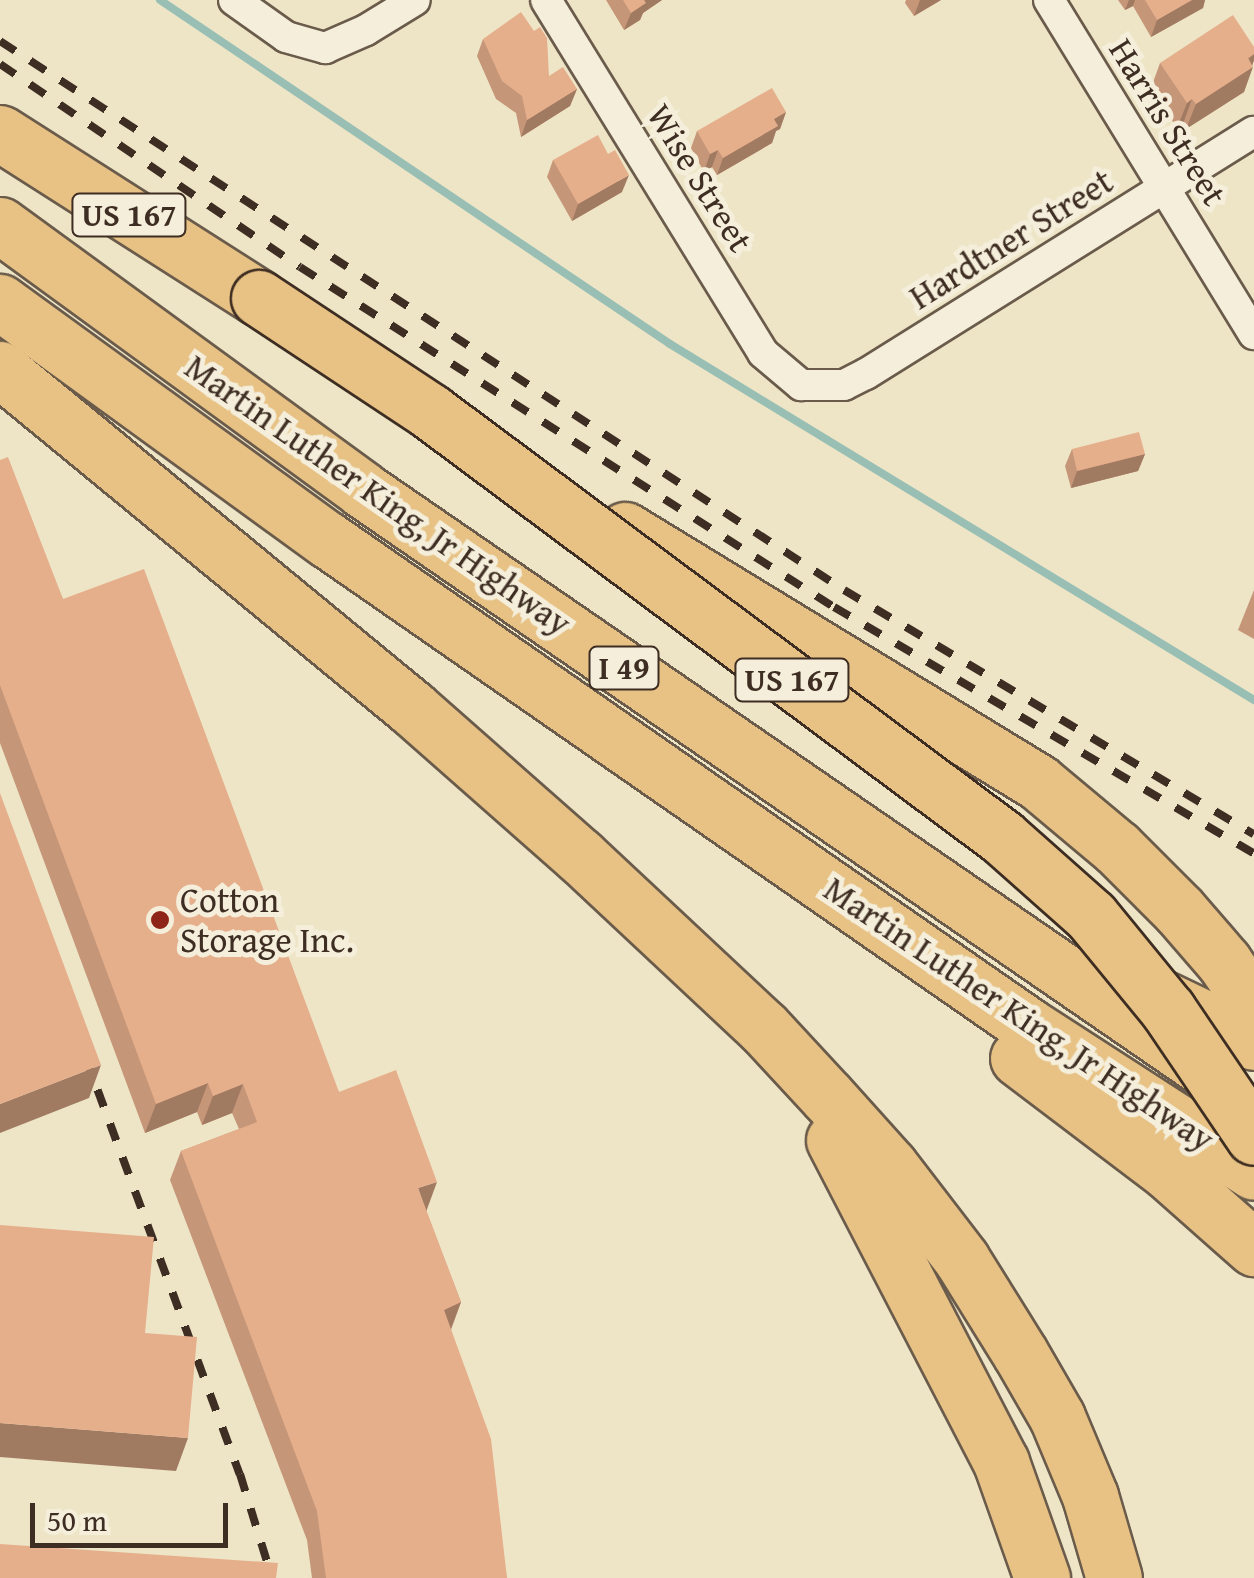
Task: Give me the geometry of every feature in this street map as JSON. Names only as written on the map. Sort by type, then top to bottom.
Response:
[{"type":"highway","name":"US 167","points":[[0,133],[431,412],[1017,850],[1091,916],[1168,1010],[1254,1137]]},
{"type":"highway","name":"Martin Luther King, Jr Highway","points":[[0,225],[363,490],[1254,1102]]},
{"type":"highway","name":"Martin Luther King, Jr Highway","points":[[0,302],[328,540],[1027,1025],[1254,1172]]},
{"type":"highway","points":[[0,369],[412,708],[763,1028],[890,1166],[962,1260],[1057,1417],[1090,1496],[1114,1578]]},
{"type":"highway","points":[[431,412],[1038,782],[1117,848],[1179,910],[1224,962],[1254,1006]]},
{"type":"highway","points":[[860,832],[1135,985],[1254,1042]]},
{"type":"highway","points":[[886,925],[983,1032],[1168,1172],[1254,1248]]},
{"type":"highway","points":[[763,1028],[854,1172],[968,1394],[1001,1462],[1042,1578]]},
{"type":"street","points":[[234,0],[286,36],[326,48],[415,0]]},
{"type":"street","name":"Wise Street","points":[[546,0],[763,352],[801,385]]},
{"type":"street","name":"Harris Street","points":[[1049,0],[1254,334]]},
{"type":"street","name":"Hardtner Street","points":[[801,385],[844,385],[866,374],[1254,132]]},
{"type":"building","points":[[623,0],[644,0],[646,3],[631,13]]},
{"type":"building","points":[[1145,0],[1192,0],[1157,20]]},
{"type":"building","points":[[521,12],[534,31],[540,27],[547,38],[549,76],[563,67],[577,89],[527,120],[522,96],[502,81],[483,39]]},
{"type":"building","points":[[1233,15],[1254,47],[1254,54],[1248,58],[1253,67],[1196,104],[1192,99],[1187,103],[1160,63]]},
{"type":"building","points":[[772,88],[786,112],[774,119],[778,126],[723,158],[718,150],[710,154],[697,131]]},
{"type":"building","points":[[598,135],[608,154],[615,150],[629,175],[578,204],[553,160]]},
{"type":"building","points":[[1139,432],[1145,454],[1077,471],[1072,449]]},
{"type":"building","points":[[8,457],[63,599],[144,569],[339,1092],[396,1070],[437,1182],[418,1188],[461,1302],[444,1310],[491,1439],[507,1578],[326,1578],[317,1511],[181,1151],[257,1122],[243,1084],[213,1096],[208,1083],[156,1104],[0,685],[0,460]]},
{"type":"building","points":[[0,793],[101,1065],[0,1104]]},
{"type":"building","points":[[0,1225],[154,1237],[145,1333],[197,1337],[188,1438],[0,1423]]},
{"type":"building","points":[[0,1544],[278,1563],[276,1578],[0,1578]]},
{"type":"waterway","points":[[160,0],[670,344],[1254,700]]},
{"type":"railway","points":[[0,41],[844,590],[1254,834]]},
{"type":"railway","points":[[0,64],[300,267],[834,607],[1254,853]]},
{"type":"railway","points":[[85,1056],[240,1474],[272,1578]]},
{"type":"place","name":"Cotton Storage Inc.","points":[[160,920]]}]
